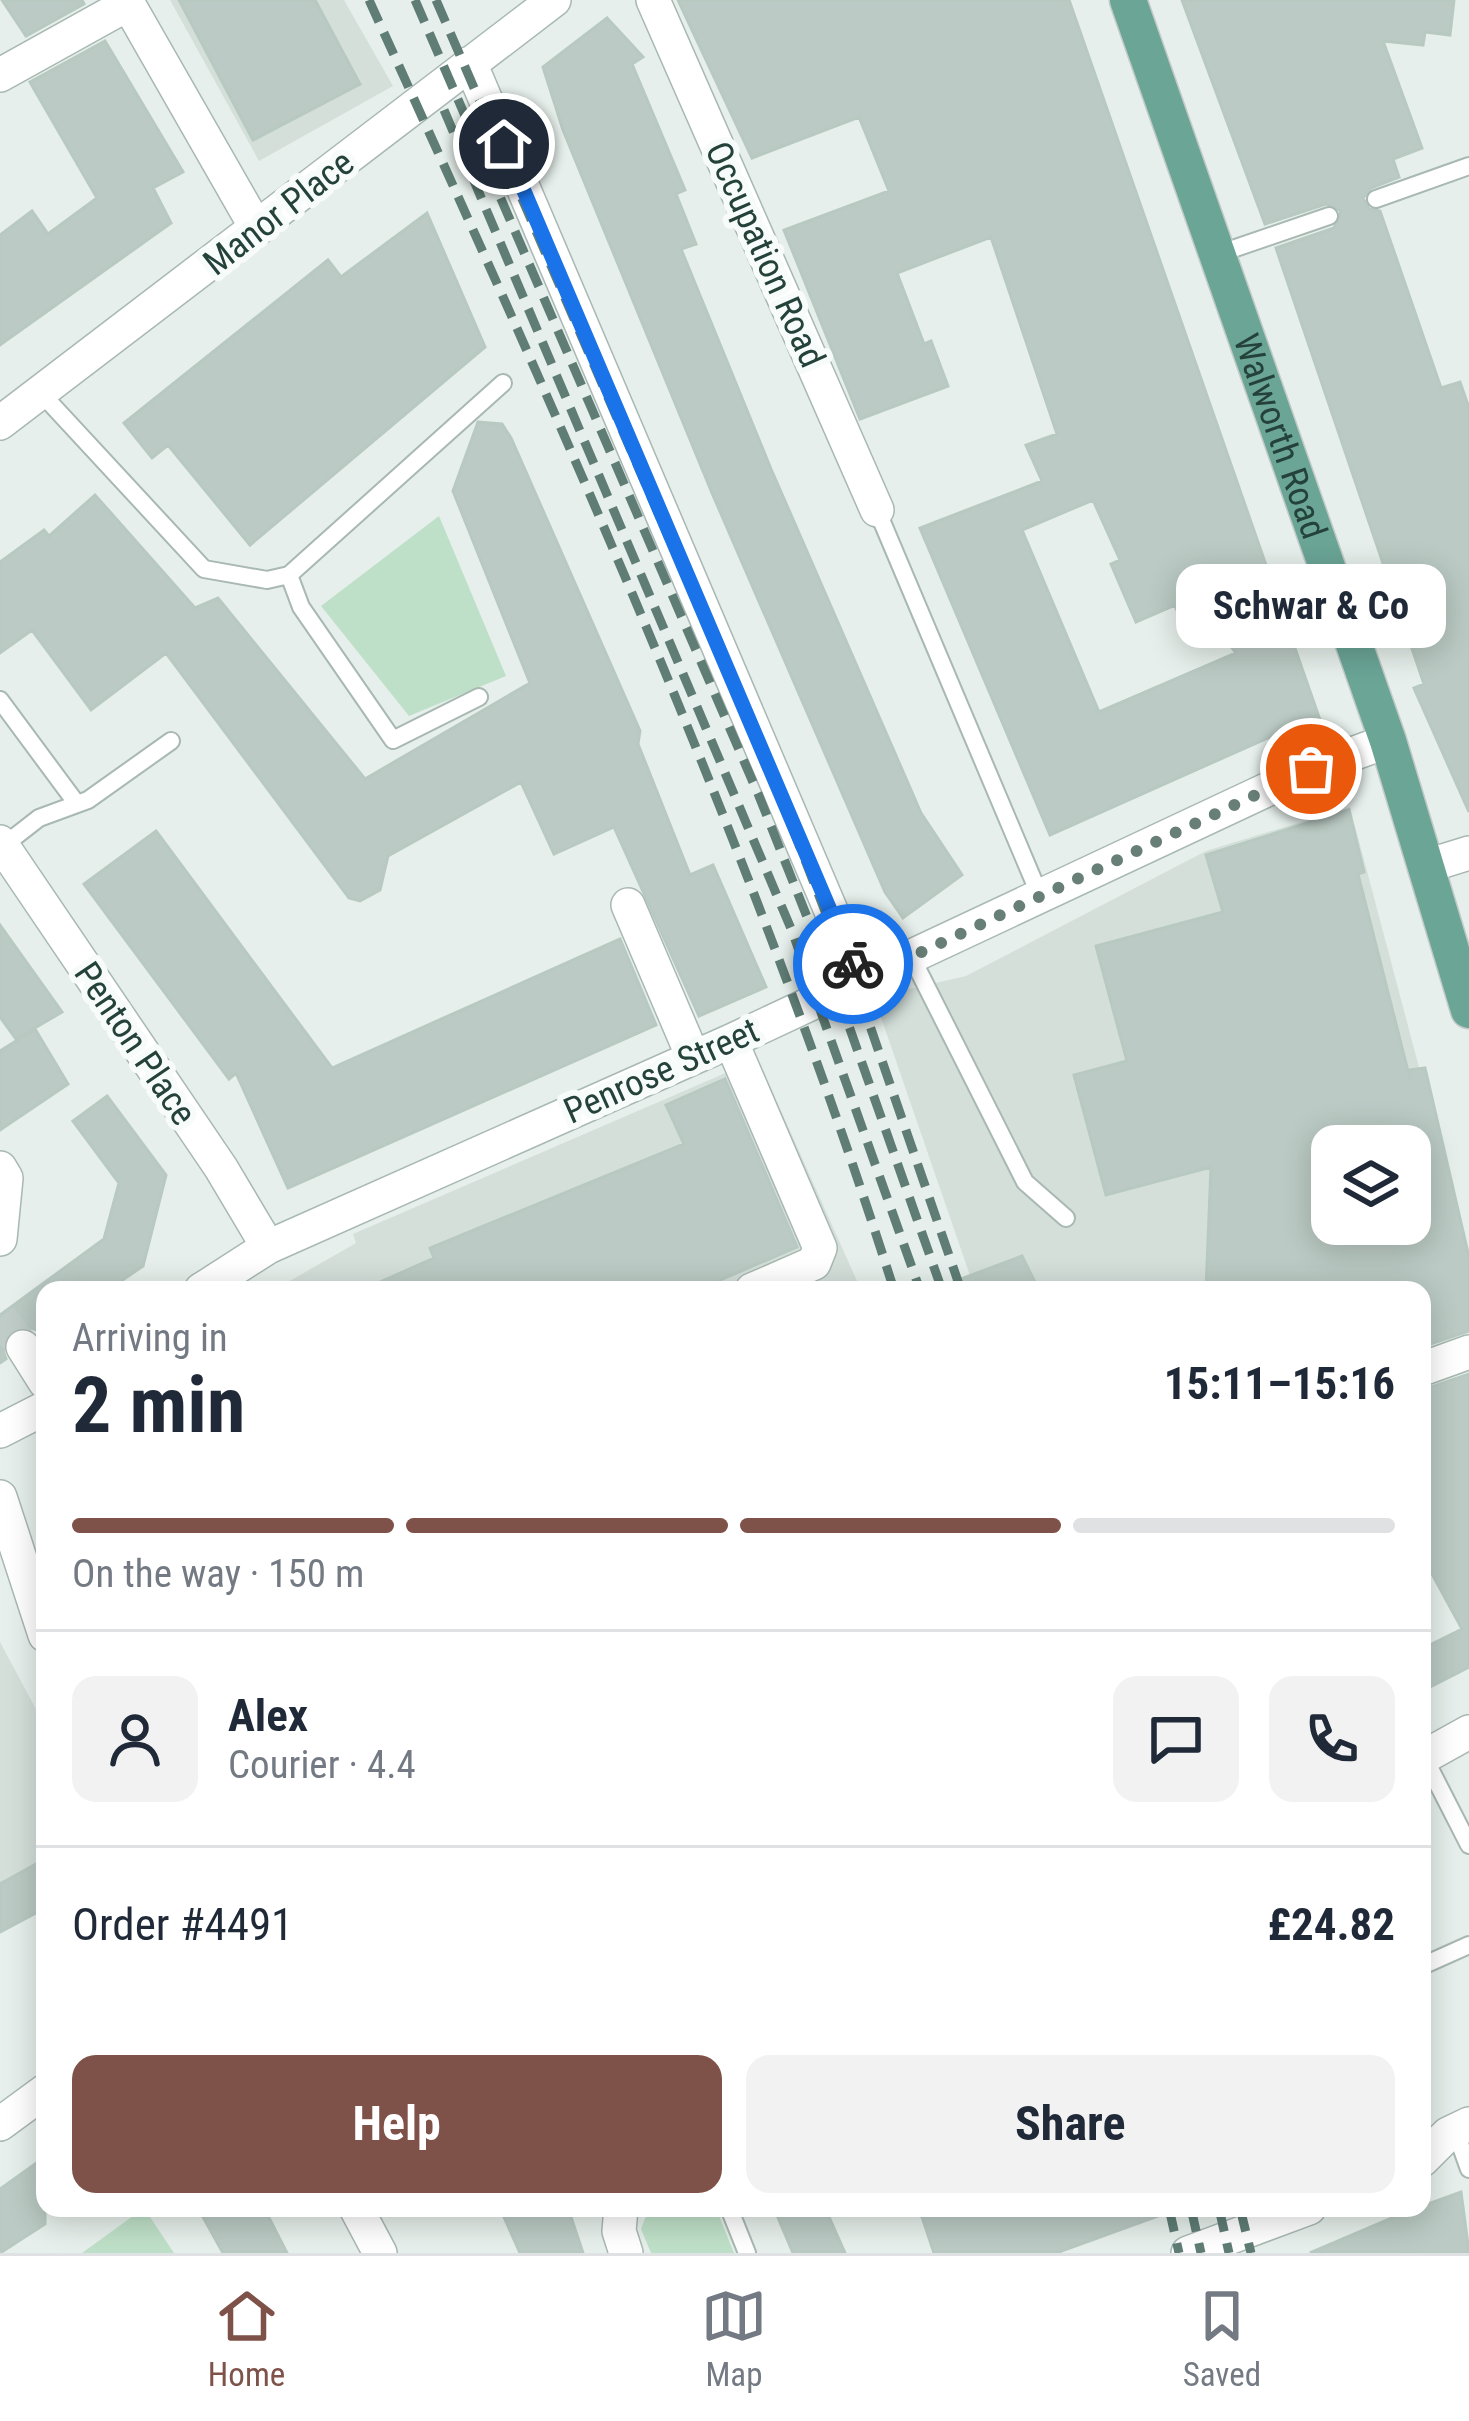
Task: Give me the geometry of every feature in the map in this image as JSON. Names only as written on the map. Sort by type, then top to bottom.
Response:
[{"type":"main road","name":"Walworth Road","points":[[1128,0],[1388,741],[1469,1010]]},
{"type":"street","name":"Manor Place","points":[[0,423],[554,0]]},
{"type":"street","name":"Occupation Road","points":[[653,0],[877,510]]},
{"type":"street","points":[[0,75],[127,2],[257,229]]},
{"type":"street","points":[[470,63],[860,981]]},
{"type":"street","name":"Penrose Street","points":[[215,1281],[268,1247],[731,1041],[1311,769],[1388,741]]},
{"type":"street","name":"Penton Place","points":[[1,844],[221,1168],[268,1247]]},
{"type":"street","points":[[1427,866],[1469,854]]},
{"type":"street","points":[[628,905],[693,1058]]},
{"type":"street","points":[[731,1041],[820,1248],[814,1264],[773,1281]]},
{"type":"street","points":[[0,1168],[6,1178],[0,1239]]},
{"type":"street","points":[[23,1347],[36,1368]]},
{"type":"street","points":[[1431,1366],[1469,1352]]},
{"type":"street","points":[[0,1431],[36,1413]]},
{"type":"street","points":[[0,1497],[36,1607]]},
{"type":"street","points":[[1431,1753],[1469,1732]]},
{"type":"street","points":[[0,2124],[36,2098]]},
{"type":"street","points":[[1431,2153],[1462,2127]]},
{"type":"street","points":[[361,2217],[380,2253]]},
{"type":"street","points":[[620,2217],[626,2253]]},
{"type":"street","points":[[1188,2253],[1285,2217]]},
{"type":"lane","points":[[1376,199],[1469,166]]},
{"type":"lane","points":[[1218,254],[1329,216]]},
{"type":"lane","points":[[40,393],[203,569],[267,580],[289,575],[502,383]]},
{"type":"lane","points":[[877,510],[1040,896]]},
{"type":"lane","points":[[289,575],[301,608],[393,740],[478,697]]},
{"type":"lane","points":[[0,700],[76,804]]},
{"type":"lane","points":[[1,844],[39,818],[76,804],[171,741]]},
{"type":"lane","points":[[911,956],[1025,1182],[1066,1218]]},
{"type":"lane","points":[[1431,1773],[1469,1845]]},
{"type":"lane","points":[[1431,1962],[1469,1945]]},
{"type":"lane","points":[[1462,2127],[1469,2169]]},
{"type":"lane","points":[[733,2217],[747,2253]]},
{"type":"shaded area","points":[[170,0],[344,0],[393,86],[259,161]]},
{"type":"shaded area","points":[[1350,807],[1469,1256],[1469,1326],[1431,1297],[1431,1281],[972,1281],[874,997],[966,976],[1206,851]]},
{"type":"shaded area","points":[[758,1059],[857,1281],[290,1281],[356,1243],[353,1234]]},
{"type":"shaded area","points":[[0,1642],[36,1709],[36,1875],[0,1894]]},
{"type":"green space","points":[[439,516],[506,676],[409,716],[321,606]]},
{"type":"green space","points":[[132,2217],[150,2217],[174,2253],[82,2253]]},
{"type":"green space","points":[[646,2217],[720,2217],[734,2253],[651,2253],[641,2229]]},
{"type":"building","points":[[2,0],[82,0],[84,4],[26,36]]},
{"type":"building","points":[[179,0],[315,0],[360,84],[253,140]]},
{"type":"building","points":[[678,0],[1069,0],[1320,720],[1284,738],[1281,732],[1050,835],[920,528],[1042,481],[1026,445],[1057,434],[991,237],[897,273],[924,344],[931,341],[948,386],[860,419],[784,230],[889,191],[859,117],[752,158]],"holes":[[[1093,500],[1120,560],[1111,564],[1136,622],[1175,605],[1178,613],[1199,605],[1236,653],[1099,712],[1022,530]]]},
{"type":"building","points":[[1182,0],[1454,0],[1450,35],[1425,32],[1423,45],[1383,41],[1422,148],[1393,159],[1399,177],[1371,188],[1363,198],[1369,209],[1380,211],[1441,388],[1460,382],[1469,408],[1469,812],[1414,688],[1424,684],[1276,248],[1334,228],[1341,211],[1326,204],[1265,224]]},
{"type":"building","points":[[607,18],[643,57],[632,64],[685,190],[676,194],[696,244],[681,249],[771,469],[921,813],[962,875],[903,918],[885,892],[712,493],[563,130],[543,67]]},
{"type":"building","points":[[105,41],[183,172],[153,188],[171,223],[0,345],[0,235],[32,211],[48,234],[97,198],[30,82]]},
{"type":"building","points":[[427,213],[485,347],[250,545],[168,445],[152,458],[124,423],[328,260],[341,277]]},
{"type":"building","points":[[478,422],[502,424],[511,438],[640,731],[638,744],[690,875],[713,865],[766,987],[699,1016],[614,827],[554,854],[521,782],[388,856],[380,890],[360,901],[349,898],[166,653],[91,710],[32,630],[0,653],[0,562],[44,530],[49,536],[95,495],[195,608],[218,598],[365,779],[530,683],[453,491]]},
{"type":"building","points":[[1349,810],[1364,872],[1358,874],[1410,1079],[1410,1070],[1425,1068],[1469,1257],[1469,1331],[1431,1344],[1431,1281],[1206,1281],[1211,1167],[1106,1195],[1074,1075],[1127,1061],[1096,946],[1223,912],[1206,855]]},
{"type":"building","points":[[156,831],[332,1068],[620,939],[656,1025],[288,1188],[236,1073],[229,1079],[84,884]]},
{"type":"building","points":[[0,925],[62,1012],[16,1039],[0,1017]]},
{"type":"building","points":[[35,1029],[68,1084],[0,1130],[0,1051]]},
{"type":"building","points":[[725,1079],[797,1247],[718,1281],[382,1281],[434,1258],[430,1248],[684,1144],[666,1105]]},
{"type":"building","points":[[107,1096],[166,1175],[143,1266],[121,1281],[47,1281],[104,1239],[119,1183],[73,1121]]},
{"type":"building","points":[[1022,1256],[1034,1281],[956,1281]]},
{"type":"building","points":[[36,1289],[36,1330],[23,1326],[11,1330],[2,1347],[6,1359],[0,1363],[0,1315]]},
{"type":"building","points":[[1469,1374],[1469,1667],[1431,1686],[1431,1644],[1462,1629],[1431,1572],[1431,1387]]},
{"type":"building","points":[[36,1864],[36,1913],[0,1932],[0,1884]]},
{"type":"building","points":[[36,2163],[36,2217],[45,2217],[45,2224],[0,2253],[0,2189]]},
{"type":"building","points":[[1461,2192],[1469,2253],[1310,2253],[1394,2217],[1431,2217],[1431,2203]]},
{"type":"building","points":[[203,2217],[269,2217],[287,2253],[223,2253]]},
{"type":"building","points":[[504,2217],[571,2217],[583,2253],[520,2253]]},
{"type":"building","points":[[778,2217],[829,2217],[845,2253],[793,2253]]},
{"type":"building","points":[[922,2217],[1155,2217],[1056,2253],[934,2253]]},
{"type":"tunnel","points":[[0,1318],[23,1347]]},
{"type":"railway","points":[[369,0],[651,638],[780,962],[891,1281]]},
{"type":"railway","points":[[415,0],[759,796],[838,995],[939,1281]]},
{"type":"railway","points":[[436,0],[774,781],[870,1026],[958,1281]]},
{"type":"railway","points":[[444,110],[792,931],[917,1281]]},
{"type":"railway","points":[[1171,2217],[1179,2253]]},
{"type":"railway","points":[[1193,2217],[1201,2253]]},
{"type":"railway","points":[[1221,2217],[1229,2253]]},
{"type":"railway","points":[[1242,2217],[1251,2253]]},
{"type":"way so far","points":[[853,964],[860,981],[1311,769]]},
{"type":"place","name":"Schwar & Co","points":[[1311,769]]},
{"type":"route","points":[[504,144],[853,964]]}]
